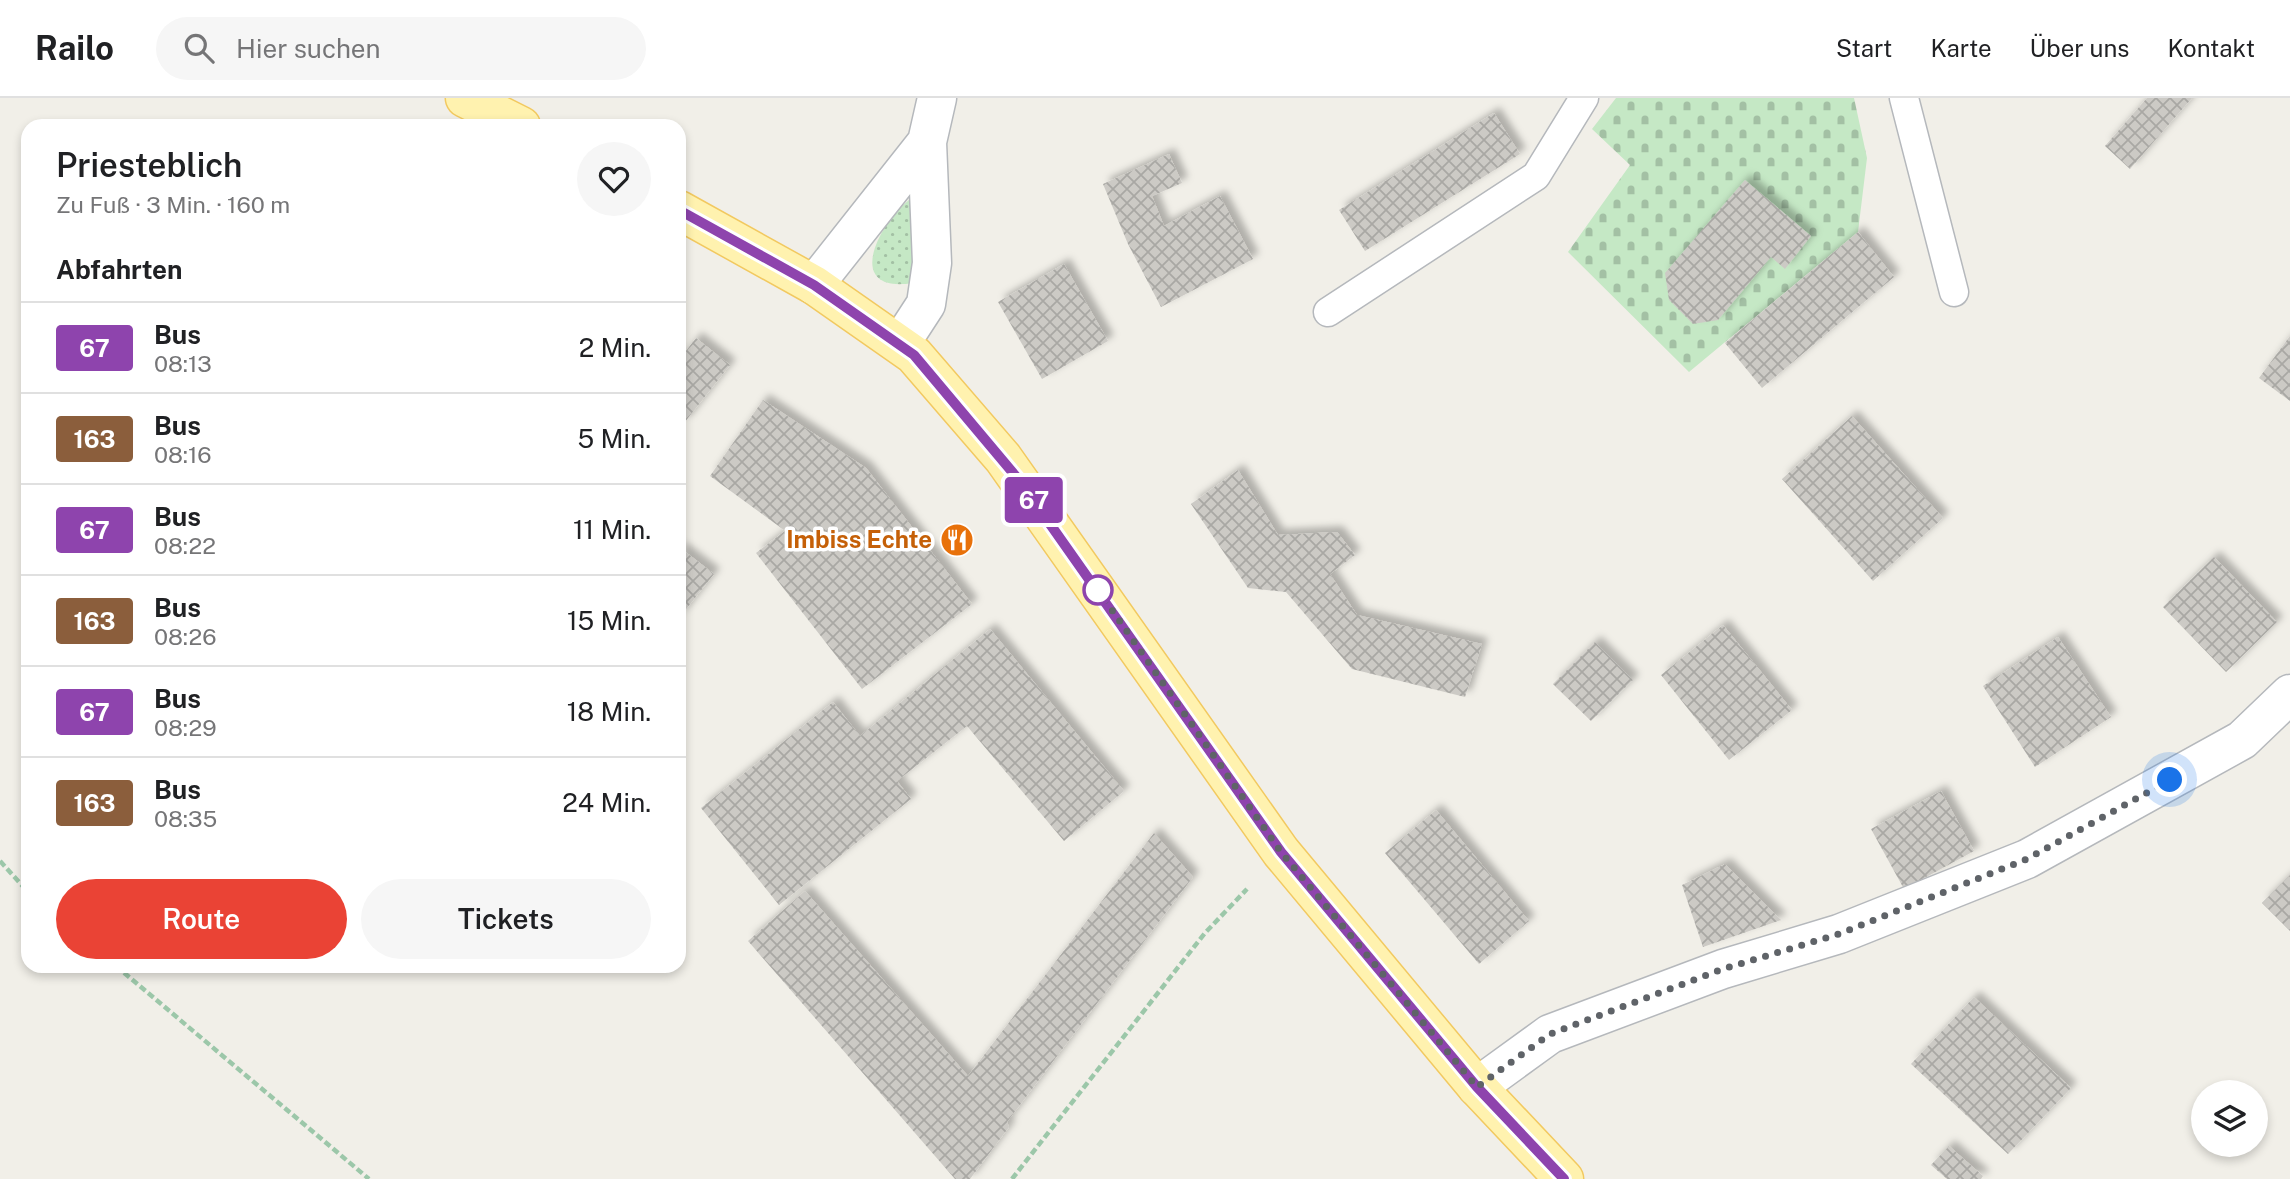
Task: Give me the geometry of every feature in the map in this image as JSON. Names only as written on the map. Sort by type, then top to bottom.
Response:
[{"type":"main road","points":[[465,98],[507,119]]},
{"type":"main road","points":[[686,214],[814,285],[914,355],[1003,458],[1281,852],[1477,1087],[1564,1179]]},
{"type":"street","points":[[900,344],[926,304],[932,262],[927,142],[937,98]]},
{"type":"street","points":[[814,285],[927,142]]},
{"type":"street","points":[[1477,1087],[1550,1034],[1723,969],[1839,934],[2027,859],[2242,740],[2290,694]]},
{"type":"lane","points":[[1328,312],[1536,176],[1584,98]]},
{"type":"lane","points":[[1904,98],[1954,292]]},
{"type":"path","points":[[1012,1179],[1205,933],[1281,852]]},
{"type":"path","points":[[0,861],[21,884]]},
{"type":"path","points":[[124,973],[369,1179]]},
{"type":"green space","points":[[1616,98],[1854,98],[1867,158],[1858,232],[1689,372],[1568,252],[1630,165],[1592,129]]},
{"type":"green space","points":[[909,200],[915,201],[913,283],[891,284],[878,278],[873,268],[873,255],[887,225]]},
{"type":"building","points":[[2147,98],[2192,98],[2130,169],[2105,146]]},
{"type":"building","points":[[1494,113],[1520,154],[1365,251],[1339,210]]},
{"type":"building","points":[[1169,154],[1182,183],[1152,196],[1164,226],[1220,196],[1253,259],[1161,307],[1128,244],[1103,184]]},
{"type":"building","points":[[1745,180],[1811,236],[1785,269],[1771,257],[1718,320],[1693,324],[1669,300],[1665,273]]},
{"type":"building","points":[[1858,232],[1894,277],[1762,388],[1725,343]]},
{"type":"building","points":[[1064,264],[1108,341],[1042,379],[998,302]]},
{"type":"building","points":[[2290,336],[2290,401],[2259,378]]},
{"type":"building","points":[[696,338],[730,365],[686,420],[686,351]]},
{"type":"building","points":[[763,400],[866,468],[972,604],[862,689],[756,553],[794,524],[784,530],[710,476]]},
{"type":"building","points":[[1852,416],[1943,518],[1873,581],[1782,479]]},
{"type":"building","points":[[1238,470],[1278,535],[1337,532],[1355,555],[1330,574],[1357,615],[1482,644],[1465,697],[1352,669],[1286,592],[1248,588],[1191,504]]},
{"type":"building","points":[[686,552],[714,574],[686,609]]},
{"type":"building","points":[[2214,557],[2277,622],[2226,672],[2163,607]]},
{"type":"building","points":[[1723,625],[1792,710],[1729,760],[1661,675]]},
{"type":"building","points":[[990,629],[1124,791],[1064,841],[967,726],[897,781],[911,799],[779,905],[701,808],[833,702],[860,736]]},
{"type":"building","points":[[2058,637],[2111,717],[2035,767],[1983,686]]},
{"type":"building","points":[[1595,642],[1633,680],[1591,721],[1553,684]]},
{"type":"building","points":[[1941,791],[1974,851],[1904,889],[1871,829]]},
{"type":"building","points":[[1436,810],[1529,921],[1479,964],[1385,853]]},
{"type":"building","points":[[1154,833],[1193,877],[1007,1122],[1009,1127],[970,1179],[955,1179],[748,941],[805,891],[968,1076]]},
{"type":"building","points":[[1725,864],[1781,920],[1703,947],[1682,885]]},
{"type":"building","points":[[2290,875],[2290,931],[2262,903]]},
{"type":"building","points":[[1974,997],[2071,1088],[2008,1154],[1911,1064]]},
{"type":"building","points":[[1949,1146],[1983,1176],[1981,1179],[1947,1179],[1931,1165]]},
{"type":"bus line","name":"67","points":[[686,214],[814,285],[914,355],[1003,458],[1069,547],[1281,852],[1477,1087],[1564,1179]]},
{"type":"place","name":"Imbiss Echte","points":[[957,540]]},
{"type":"route","points":[[1098,590],[1281,852],[1477,1087],[1550,1034],[1723,969],[1839,934],[2027,859],[2170,780]]}]
